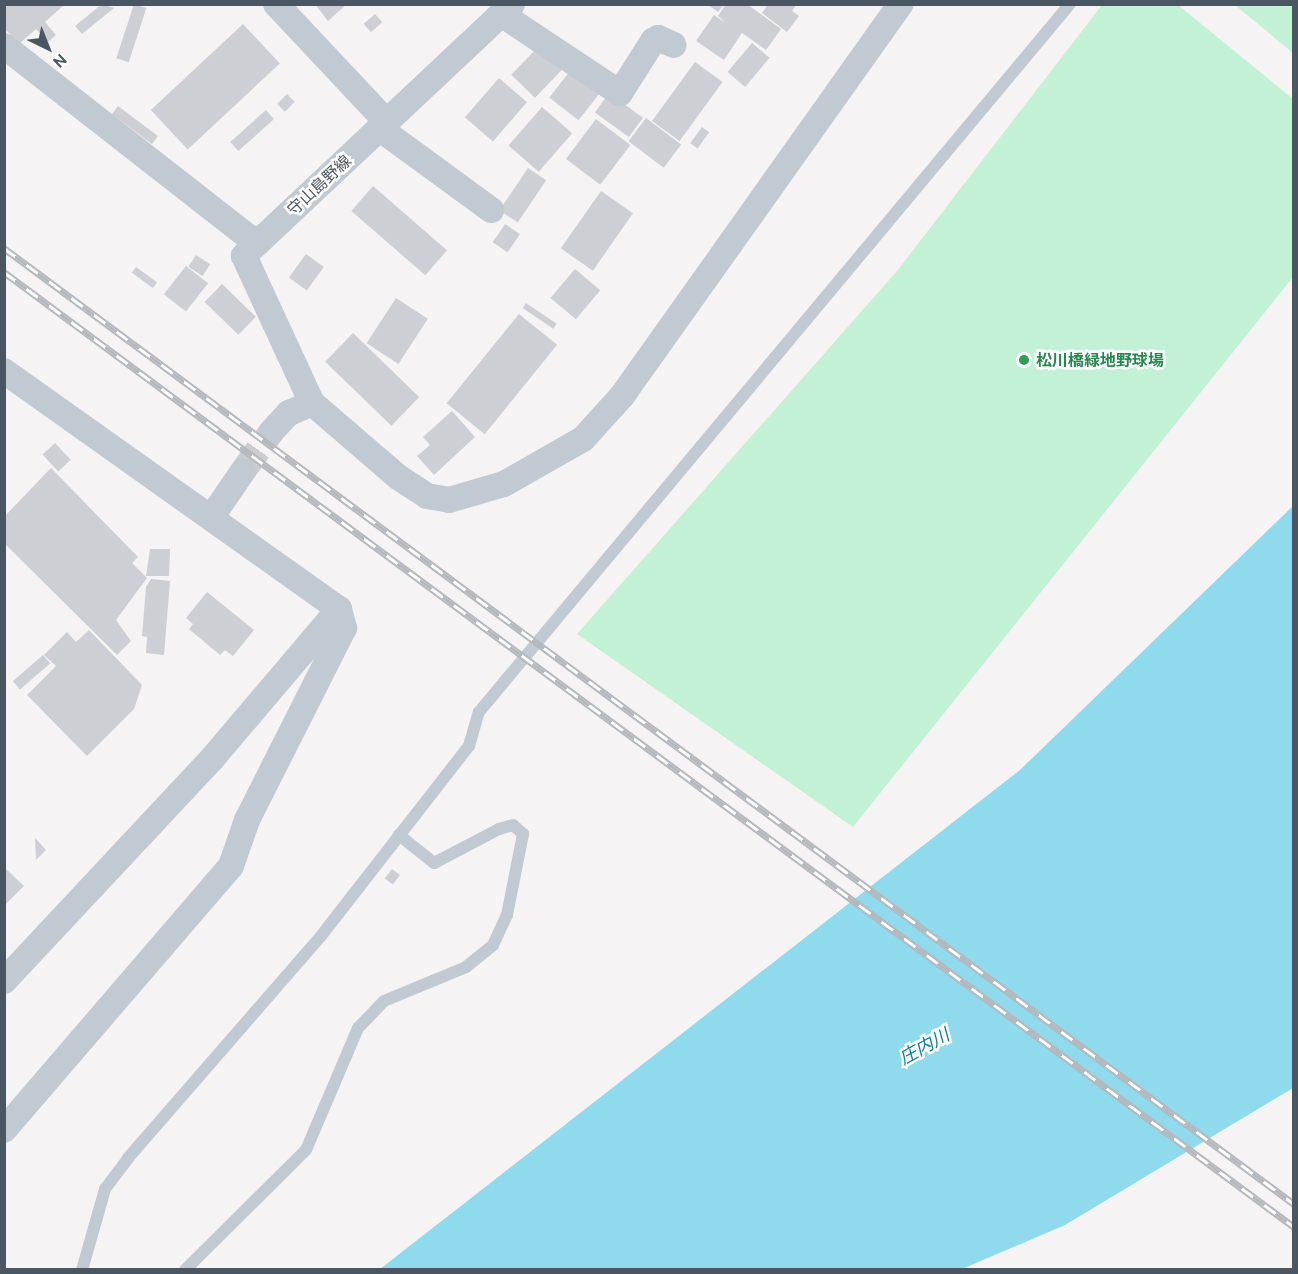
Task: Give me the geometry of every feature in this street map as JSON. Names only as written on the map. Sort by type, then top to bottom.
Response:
[{"type":"street","points":[[276,4],[383,125],[491,210]]},
{"type":"street","points":[[272,431],[289,413],[312,403],[398,477],[427,496],[449,500],[504,484],[583,439],[622,396],[901,4]]},
{"type":"street","points":[[507,9],[620,93],[653,41],[658,38],[674,45]]},
{"type":"street","name":"守山島野線","points":[[312,403],[244,256],[507,9]]},
{"type":"street","points":[[4,46],[257,244]]},
{"type":"street","points":[[4,371],[213,515],[339,609],[344,628],[340,642],[247,820],[231,866],[4,1130]]},
{"type":"street","points":[[213,515],[243,471]]},
{"type":"street","points":[[4,981],[211,760],[339,609]]},
{"type":"lane","points":[[82,1269],[105,1189],[128,1158],[274,993],[468,746],[479,712],[1070,4]]},
{"type":"lane","points":[[185,1269],[306,1150],[358,1028],[384,1001],[466,967],[492,945],[507,915],[523,834],[513,825],[499,829],[434,863],[399,834]]},
{"type":"green space","name":"松川橋緑地野球場","points":[[1102,5],[1178,5],[1293,99],[1293,277],[853,827],[577,634],[897,271]]},
{"type":"green space","points":[[1235,5],[1293,5],[1293,53]]},
{"type":"water","name":"庄内川","points":[[1293,506],[1293,1088],[1065,1225],[962,1269],[380,1269],[1020,770]]},
{"type":"building","points":[[4,4],[65,4],[45,22],[56,35],[48,42],[36,29],[19,44],[4,28]]},
{"type":"building","points":[[102,4],[114,8],[82,34],[75,26]]},
{"type":"building","points":[[134,4],[146,8],[129,62],[116,58]]},
{"type":"building","points":[[315,4],[347,4],[328,21]]},
{"type":"building","points":[[707,4],[724,4],[718,12]]},
{"type":"building","points":[[726,4],[747,4],[781,29],[766,50],[742,33],[724,60],[696,41],[714,15],[726,23],[718,16]]},
{"type":"building","points":[[768,4],[797,4],[792,11],[799,16],[787,32],[762,13]]},
{"type":"building","points":[[375,14],[382,22],[371,32],[364,24]]},
{"type":"building","points":[[243,24],[280,63],[188,149],[151,110]]},
{"type":"building","points":[[752,43],[770,58],[745,87],[728,72]]},
{"type":"building","points":[[539,46],[563,69],[535,98],[511,75]]},
{"type":"building","points":[[695,62],[723,82],[680,141],[652,121]]},
{"type":"building","points":[[574,66],[603,89],[579,120],[549,98]]},
{"type":"building","points":[[499,78],[527,102],[493,142],[465,117]]},
{"type":"building","points":[[609,93],[643,118],[629,137],[595,112]]},
{"type":"building","points":[[287,94],[295,102],[285,112],[277,104]]},
{"type":"building","points":[[118,106],[158,136],[152,144],[112,114]]},
{"type":"building","points":[[542,107],[572,133],[539,172],[509,145]]},
{"type":"building","points":[[266,110],[274,119],[238,151],[230,142]]},
{"type":"building","points":[[646,118],[681,144],[664,168],[629,141]]},
{"type":"building","points":[[596,119],[630,145],[600,185],[566,159]]},
{"type":"building","points":[[702,127],[709,132],[698,148],[690,143]]},
{"type":"building","points":[[528,168],[546,180],[518,223],[499,210]]},
{"type":"building","points":[[373,186],[447,250],[425,275],[351,211]]},
{"type":"building","points":[[601,191],[633,213],[593,271],[561,248]]},
{"type":"building","points":[[505,224],[520,234],[508,252],[493,242]]},
{"type":"building","points":[[306,254],[324,267],[307,290],[289,277]]},
{"type":"building","points":[[196,255],[210,264],[203,276],[188,267]]},
{"type":"building","points":[[186,266],[208,283],[186,312],[164,294]]},
{"type":"building","points":[[136,267],[157,282],[153,288],[132,273]]},
{"type":"building","points":[[575,269],[600,290],[576,319],[551,298]]},
{"type":"building","points":[[222,284],[256,317],[238,335],[205,302]]},
{"type":"building","points":[[396,298],[428,319],[398,364],[367,343]]},
{"type":"building","points":[[526,303],[557,324],[553,329],[523,308]]},
{"type":"building","points":[[519,314],[557,345],[485,434],[447,403]]},
{"type":"building","points":[[353,333],[419,397],[391,426],[325,362]]},
{"type":"building","points":[[452,411],[475,437],[434,475],[417,456],[430,445],[423,437]]},
{"type":"building","points":[[55,443],[71,460],[58,471],[43,455]]},
{"type":"building","points":[[51,468],[138,557],[132,563],[147,578],[116,620],[131,641],[117,655],[4,543],[4,517]]},
{"type":"building","points":[[150,549],[170,549],[169,576],[146,576]]},
{"type":"building","points":[[151,579],[170,581],[164,655],[146,653],[147,637],[142,636],[146,587]]},
{"type":"building","points":[[207,592],[254,630],[233,656],[225,650],[220,655],[189,629],[193,624],[186,618]]},
{"type":"building","points":[[89,630],[142,685],[134,709],[87,756],[27,695],[56,666],[44,655],[67,632],[76,642]]},
{"type":"building","points":[[43,655],[50,663],[20,690],[13,681]]},
{"type":"building","points":[[35,838],[46,850],[36,860]]},
{"type":"building","points":[[4,867],[24,886],[4,906]]},
{"type":"building","points":[[392,869],[400,875],[393,885],[385,879]]},
{"type":"tunnel","points":[[243,471],[272,431]]},
{"type":"railway","points":[[4,248],[1294,1204]]},
{"type":"railway","points":[[4,272],[1294,1227]]},
{"type":"place","name":"松川橋緑地野球場","points":[[1024,360]]}]
